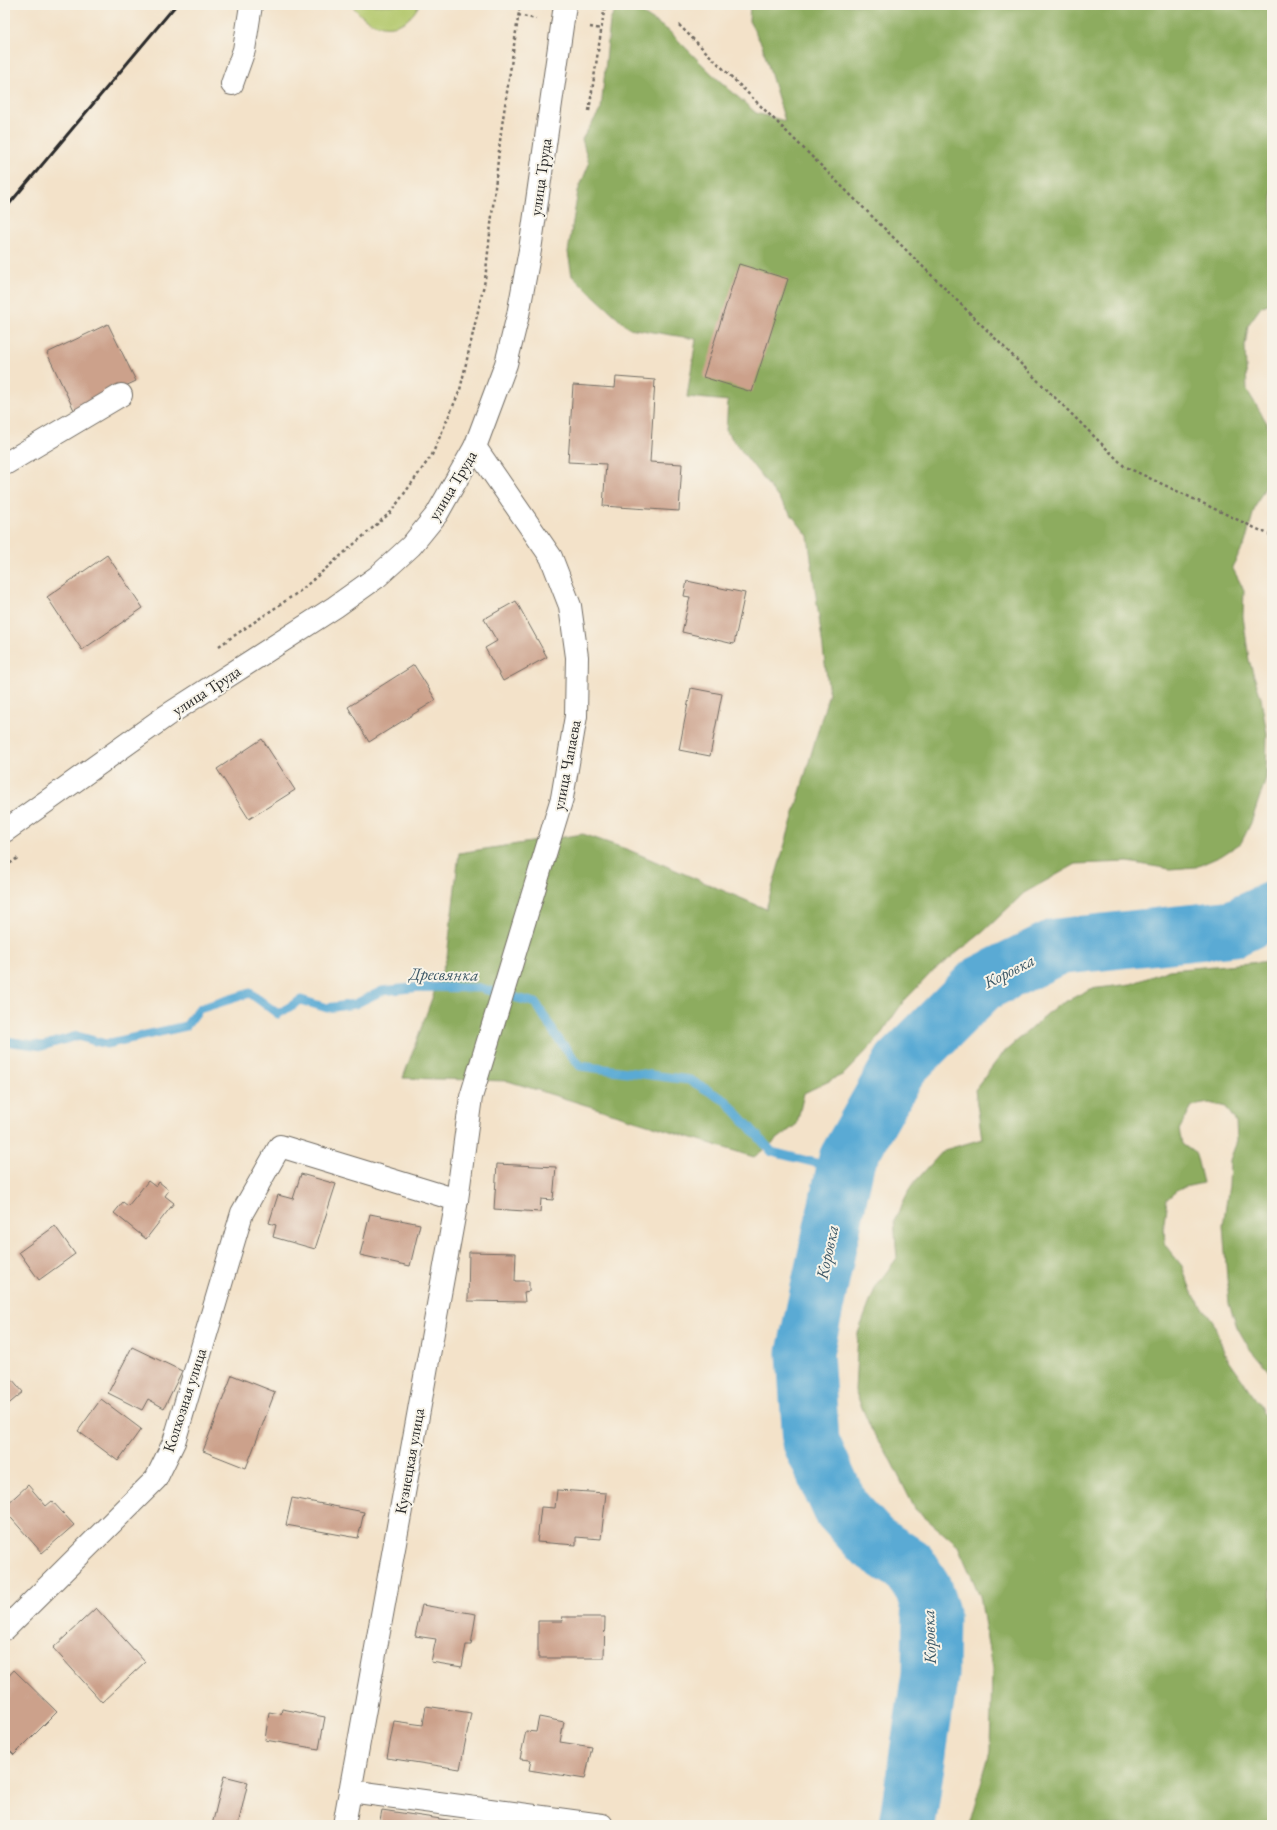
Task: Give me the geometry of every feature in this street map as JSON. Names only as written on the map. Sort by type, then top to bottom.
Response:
[{"type":"street","points":[[232,84],[244,50],[251,5]]},
{"type":"street","name":"улица Труда","points":[[5,830],[166,716],[335,607],[377,577],[411,546],[437,514],[475,448],[506,364],[518,315],[530,250],[565,5]]},
{"type":"street","points":[[5,464],[121,395]]},
{"type":"street","name":"улица Чапаева","points":[[471,1097],[562,798],[576,716],[577,657],[570,606],[552,557],[475,448]]},
{"type":"street","name":"Кузнецкая улица","points":[[344,1825],[457,1200],[471,1097]]},
{"type":"street","name":"Колхозная улица","points":[[5,1629],[156,1479],[174,1442],[242,1213],[280,1146],[457,1200]]},
{"type":"street","points":[[350,1791],[602,1825]]},
{"type":"path","points":[[218,647],[300,591],[391,512],[432,455],[460,390],[485,280],[501,132],[520,5]]},
{"type":"path","points":[[589,111],[605,5]]},
{"type":"path","points":[[679,25],[1124,466],[1258,531],[1272,536]]},
{"type":"path","points":[[5,867],[19,857]]},
{"type":"green space","points":[[352,5],[419,5],[412,15],[404,22],[386,26],[377,25],[368,20],[359,14]]},
{"type":"green space","points":[[617,5],[630,5],[669,31],[712,74],[756,113],[785,121],[762,45],[749,21],[750,5],[1272,5],[1272,302],[1261,307],[1248,325],[1245,346],[1247,390],[1267,423],[1272,460],[1267,483],[1255,507],[1245,543],[1232,567],[1244,590],[1243,616],[1249,660],[1261,698],[1267,734],[1266,778],[1251,823],[1241,843],[1221,856],[1196,867],[1170,869],[1128,862],[1076,864],[1024,893],[983,932],[931,973],[903,1002],[877,1040],[844,1074],[804,1093],[797,1124],[754,1157],[508,1081],[403,1078],[447,957],[459,853],[583,834],[629,850],[766,909],[829,693],[808,536],[726,431],[728,401],[687,397],[696,339],[629,328],[572,276],[568,252],[578,191],[589,164],[582,139],[601,109],[610,21]]},
{"type":"green space","points":[[1272,961],[1272,1375],[1249,1348],[1237,1327],[1229,1304],[1223,1226],[1229,1185],[1230,1160],[1237,1141],[1236,1122],[1226,1107],[1209,1103],[1192,1106],[1179,1130],[1182,1144],[1196,1154],[1203,1183],[1180,1188],[1167,1199],[1164,1223],[1165,1245],[1182,1266],[1192,1293],[1213,1322],[1226,1357],[1260,1405],[1272,1435],[1272,1825],[969,1825],[990,1752],[992,1669],[980,1596],[958,1546],[915,1509],[891,1461],[872,1431],[855,1391],[858,1333],[876,1286],[897,1258],[894,1221],[911,1186],[944,1150],[982,1139],[975,1090],[1001,1055],[1055,1007],[1090,989],[1131,984],[1169,970]]},
{"type":"building","points":[[739,264],[788,279],[752,392],[703,377]]},
{"type":"building","points":[[108,324],[136,381],[74,410],[47,353]]},
{"type":"building","points":[[616,377],[655,380],[650,462],[682,464],[679,511],[603,506],[606,464],[568,462],[573,385],[615,388]]},
{"type":"building","points":[[107,555],[143,608],[82,650],[47,597]]},
{"type":"building","points":[[687,581],[745,593],[734,644],[682,632],[690,597],[684,596]]},
{"type":"building","points":[[516,601],[547,657],[503,681],[485,648],[497,641],[484,619]]},
{"type":"building","points":[[414,665],[436,700],[369,742],[348,707]]},
{"type":"building","points":[[691,688],[722,694],[710,756],[679,750]]},
{"type":"building","points":[[262,739],[295,790],[249,819],[217,769]]},
{"type":"building","points":[[497,1164],[556,1167],[553,1200],[541,1199],[540,1212],[494,1209]]},
{"type":"building","points":[[301,1174],[336,1184],[315,1249],[273,1237],[276,1225],[269,1223],[278,1195],[293,1199]]},
{"type":"building","points":[[148,1181],[156,1187],[159,1182],[169,1190],[165,1196],[174,1203],[146,1239],[114,1213],[123,1202],[128,1206]]},
{"type":"building","points":[[370,1214],[420,1224],[410,1266],[360,1255]]},
{"type":"building","points":[[55,1226],[75,1254],[39,1280],[19,1252]]},
{"type":"building","points":[[469,1252],[516,1253],[515,1281],[529,1281],[529,1291],[524,1292],[525,1302],[468,1301]]},
{"type":"building","points":[[132,1347],[182,1371],[164,1408],[148,1399],[142,1410],[108,1393]]},
{"type":"building","points":[[6,1372],[23,1392],[5,1407],[5,1373]]},
{"type":"building","points":[[232,1375],[275,1392],[246,1468],[203,1451]]},
{"type":"building","points":[[101,1399],[141,1429],[118,1461],[78,1431]]},
{"type":"building","points":[[28,1485],[46,1506],[52,1501],[74,1525],[42,1553],[5,1511],[5,1506]]},
{"type":"building","points":[[557,1490],[606,1493],[601,1539],[576,1537],[576,1545],[537,1542],[541,1507],[555,1508]]},
{"type":"building","points":[[292,1498],[364,1512],[358,1538],[286,1525]]},
{"type":"building","points":[[422,1605],[476,1614],[471,1645],[466,1645],[462,1667],[431,1662],[436,1639],[415,1636]]},
{"type":"building","points":[[96,1608],[145,1662],[102,1702],[53,1648]]},
{"type":"building","points":[[562,1617],[605,1617],[604,1658],[538,1658],[538,1621],[563,1621]]},
{"type":"building","points":[[14,1670],[57,1712],[14,1755],[5,1746],[5,1680]]},
{"type":"building","points":[[426,1706],[471,1713],[460,1769],[387,1758],[394,1721],[423,1725]]},
{"type":"building","points":[[282,1709],[325,1717],[319,1749],[265,1740],[269,1712],[281,1714]]},
{"type":"building","points":[[539,1717],[564,1722],[560,1742],[592,1747],[585,1779],[529,1770],[531,1760],[520,1759],[526,1731],[536,1732]]},
{"type":"building","points":[[224,1776],[248,1782],[238,1825],[212,1825]]},
{"type":"building","points":[[382,1810],[460,1822],[459,1825],[379,1825]]},
{"type":"waterway","name":"Коровка","points":[[907,1825],[930,1674],[931,1613],[923,1588],[909,1566],[872,1542],[841,1508],[811,1442],[805,1353],[847,1159],[901,1064],[981,984],[1056,947],[1234,928],[1272,910]]},
{"type":"waterway","name":"Дресвянка","points":[[5,1041],[42,1046],[77,1036],[106,1044],[186,1026],[199,1009],[250,993],[278,1014],[301,1000],[327,1008],[355,1004],[382,991],[421,987],[480,988],[536,1003],[556,1036],[580,1066],[690,1080],[726,1101],[772,1152],[820,1164],[847,1159]]},
{"type":"railway","points":[[5,209],[176,5]]}]
